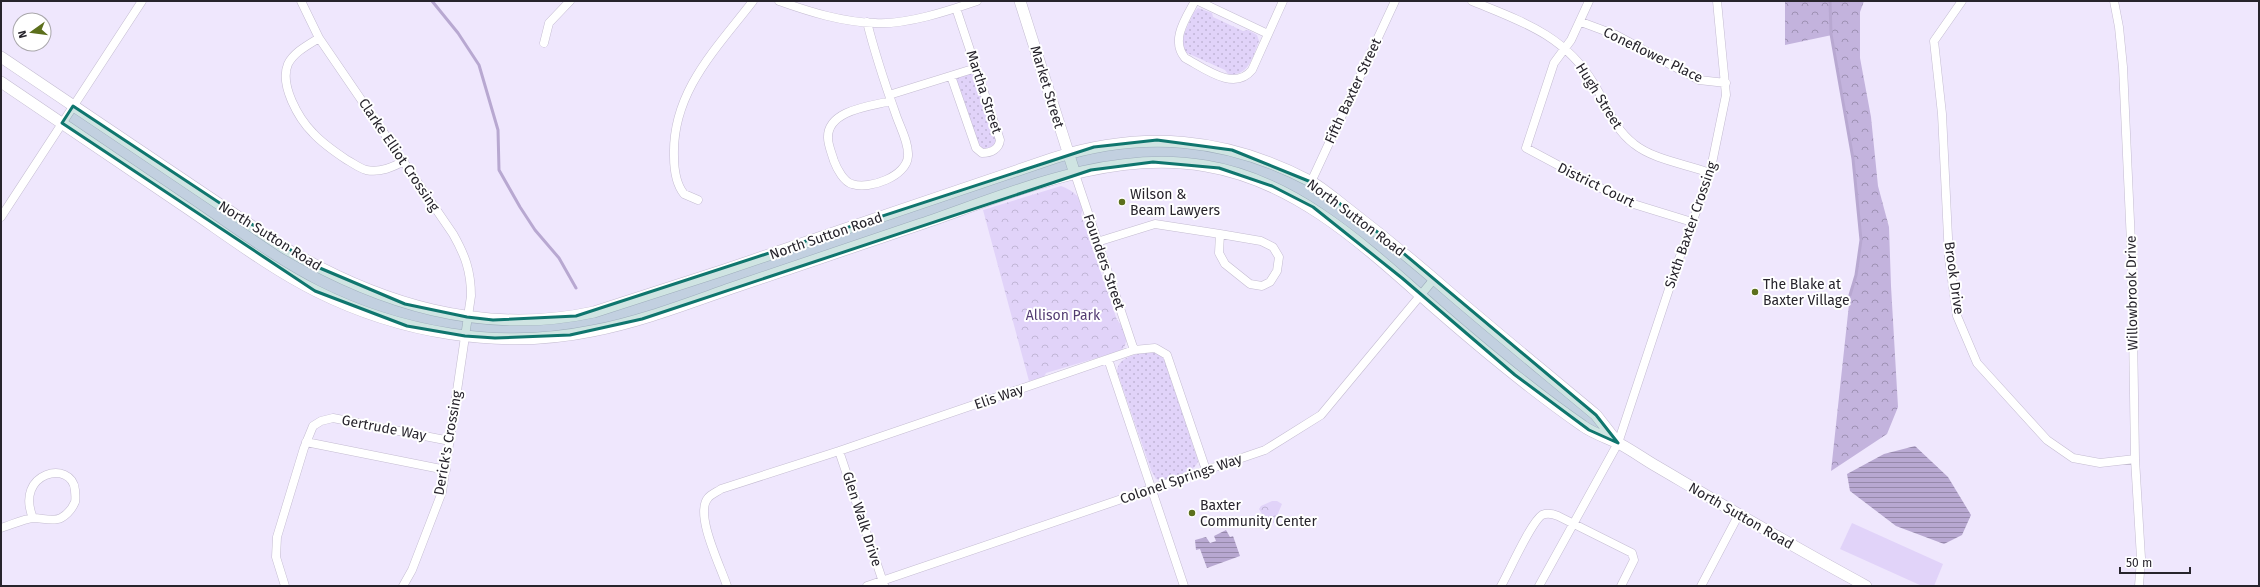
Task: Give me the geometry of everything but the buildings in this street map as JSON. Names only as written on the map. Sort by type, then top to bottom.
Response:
[{"type":"main road","name":"Market Street","points":[[1020,1],[1075,174]]},
{"type":"main road","name":"North Sutton Road","points":[[1,57],[283,247],[315,266],[359,287],[404,304],[467,317],[493,320],[576,316],[594,312],[1068,154],[1124,143],[1158,140],[1190,142],[1232,150],[1282,168],[1311,182],[1384,237],[1596,415],[1618,443]]},
{"type":"main road","name":"North Sutton Road","points":[[1,82],[266,261],[315,291],[374,315],[407,326],[465,336],[516,339],[570,335],[642,319],[957,212],[1075,174],[1120,164],[1169,162],[1219,168],[1251,178],[1313,208],[1378,259],[1515,375],[1589,430],[1618,443],[1738,516],[1866,586]]},
{"type":"street","points":[[1,217],[4,207],[62,124],[142,1]]},
{"type":"street","name":"Clarke Elliot Crossing","points":[[301,1],[319,38],[404,161],[465,254],[471,276],[471,296],[467,317]]},
{"type":"street","points":[[698,200],[684,194],[677,178],[673,142],[678,113],[696,75],[753,1]]},
{"type":"street","points":[[779,1],[821,14],[867,22],[903,21],[956,8],[977,1]]},
{"type":"street","points":[[1195,1],[1180,33],[1180,52],[1185,58],[1227,79],[1240,79],[1247,76],[1252,70],[1283,1]]},
{"type":"street","points":[[1198,1],[1268,34]]},
{"type":"street","name":"Fifth Baxter Street","points":[[1311,182],[1395,1]]},
{"type":"street","name":"Hugh Street","points":[[1472,1],[1530,24],[1565,47],[1594,84],[1613,122],[1634,144],[1651,153],[1710,173]]},
{"type":"street","points":[[1565,47],[1581,22],[1588,1]]},
{"type":"street","name":"Sixth Baxter Crossing","points":[[1539,586],[1618,443],[1692,222],[1710,173],[1724,114],[1726,83],[1717,1]]},
{"type":"street","name":"Brook Drive","points":[[1962,1],[1934,41],[1942,114],[1949,258],[1957,316],[1978,363],[2047,440],[2073,458],[2100,463],[2135,459]]},
{"type":"street","name":"Willowbrook Drive","points":[[2114,1],[2120,27],[2123,67],[2131,249],[2135,459],[2141,558],[2139,586]]},
{"type":"street","points":[[544,43],[549,23],[566,2]]},
{"type":"street","name":"Martha Street","points":[[951,76],[974,145],[979,152],[987,153],[996,149],[1000,140],[956,8]]},
{"type":"street","points":[[867,22],[876,61],[890,98],[908,154],[906,165],[895,176],[877,182],[860,185],[851,184],[845,179],[836,164],[830,148],[828,138],[830,127],[840,116],[890,98]]},
{"type":"street","name":"Coneflower Place","points":[[1581,22],[1616,35],[1698,80],[1726,83]]},
{"type":"street","points":[[319,38],[298,52],[289,63],[287,69],[286,79],[289,90],[304,123],[320,140],[363,169],[384,169],[404,161]]},
{"type":"street","name":"District Court","points":[[1565,47],[1554,63],[1526,148],[1627,202],[1692,222]]},
{"type":"street","name":"Martha Street","points":[[890,98],[976,68]]},
{"type":"street","name":"Founders Street","points":[[1075,174],[1134,350]]},
{"type":"street","points":[[1097,242],[1155,224],[1220,234],[1261,241],[1273,247],[1278,257],[1277,271],[1270,282],[1262,286],[1250,284],[1225,264],[1219,253],[1220,234]]},
{"type":"street","name":"Colonel Springs Way","points":[[867,586],[883,584],[1265,450],[1321,415],[1434,279]]},
{"type":"street","name":"Derick's Crossing","points":[[403,586],[431,523],[442,492],[467,317]]},
{"type":"street","name":"Elis Way","points":[[727,586],[706,528],[703,510],[708,498],[721,489],[839,451],[1134,350],[1154,348],[1167,355],[1206,470]]},
{"type":"street","points":[[1108,359],[1184,586]]},
{"type":"street","name":"Gertrude Way","points":[[285,586],[276,557],[277,537],[306,442],[313,426],[321,421],[333,418],[450,441]]},
{"type":"street","points":[[306,442],[446,470]]},
{"type":"street","name":"Glen Walk Drive","points":[[839,451],[883,584]]},
{"type":"street","points":[[1,528],[33,518],[60,518],[71,511],[76,499],[74,486],[67,476],[58,473],[45,474],[35,482],[29,494],[30,510],[33,518]]},
{"type":"street","points":[[1501,586],[1533,525],[1538,518],[1546,514],[1554,514],[1632,553],[1634,560],[1621,586]]},
{"type":"street","points":[[1701,586],[1738,516]]},
{"type":"highlighted area","points":[[73,106],[315,266],[405,304],[467,317],[493,320],[576,316],[1094,147],[1157,140],[1232,150],[1311,182],[1384,237],[1596,415],[1618,443],[1589,430],[1515,375],[1402,278],[1313,207],[1272,186],[1219,168],[1153,162],[1091,170],[642,319],[570,335],[495,338],[465,336],[407,326],[315,291],[62,123]]},
{"type":"green space","points":[[1785,1],[1864,1],[1860,12],[1860,58],[1871,117],[1878,186],[1889,227],[1898,407],[1887,434],[1831,471],[1850,295],[1856,275],[1861,240],[1853,159],[1832,35],[1785,45]]},
{"type":"green space","points":[[1198,8],[1212,13],[1213,17],[1243,31],[1248,30],[1257,35],[1259,41],[1252,59],[1241,72],[1228,74],[1225,70],[1185,52],[1182,38],[1194,12]]},
{"type":"green space","points":[[971,72],[974,73],[996,140],[996,144],[988,150],[980,148],[956,78]]},
{"type":"green space","name":"Allison Park","points":[[1061,186],[1074,193],[1082,205],[1081,215],[1117,320],[1124,331],[1126,340],[1125,345],[1120,351],[1046,373],[1044,377],[1029,381],[983,210]]},
{"type":"green space","points":[[1148,351],[1161,355],[1165,361],[1198,461],[1192,469],[1186,473],[1173,478],[1161,480],[1156,479],[1151,470],[1117,371],[1118,366],[1125,359]]},
{"type":"green space","points":[[1272,501],[1277,501],[1282,504],[1274,523],[1266,520],[1259,509],[1261,506]]},
{"type":"green space","points":[[1852,523],[1943,564],[1934,586],[1922,586],[1840,549]]},
{"type":"shaded area","points":[[1915,446],[1948,477],[1971,515],[1962,535],[1944,544],[1896,526],[1850,491],[1847,474],[1884,454]]},
{"type":"shaded area","points":[[1226,530],[1230,537],[1233,536],[1240,556],[1207,568],[1200,549],[1196,550],[1195,540],[1206,537],[1210,543],[1216,541],[1214,536]]},
{"type":"waterway","points":[[432,1],[458,33],[479,65],[498,130],[499,170],[535,230],[559,258],[576,288]]},
{"type":"waterway","points":[[1830,1],[1831,34],[1853,159],[1861,240],[1856,275],[1850,295]]},
{"type":"place","name":"Wilson & Beam Lawyers","points":[[1122,202]]},
{"type":"place","name":"The Blake at Baxter Village","points":[[1755,292]]},
{"type":"place","name":"Baxter Community Center","points":[[1192,513]]}]
